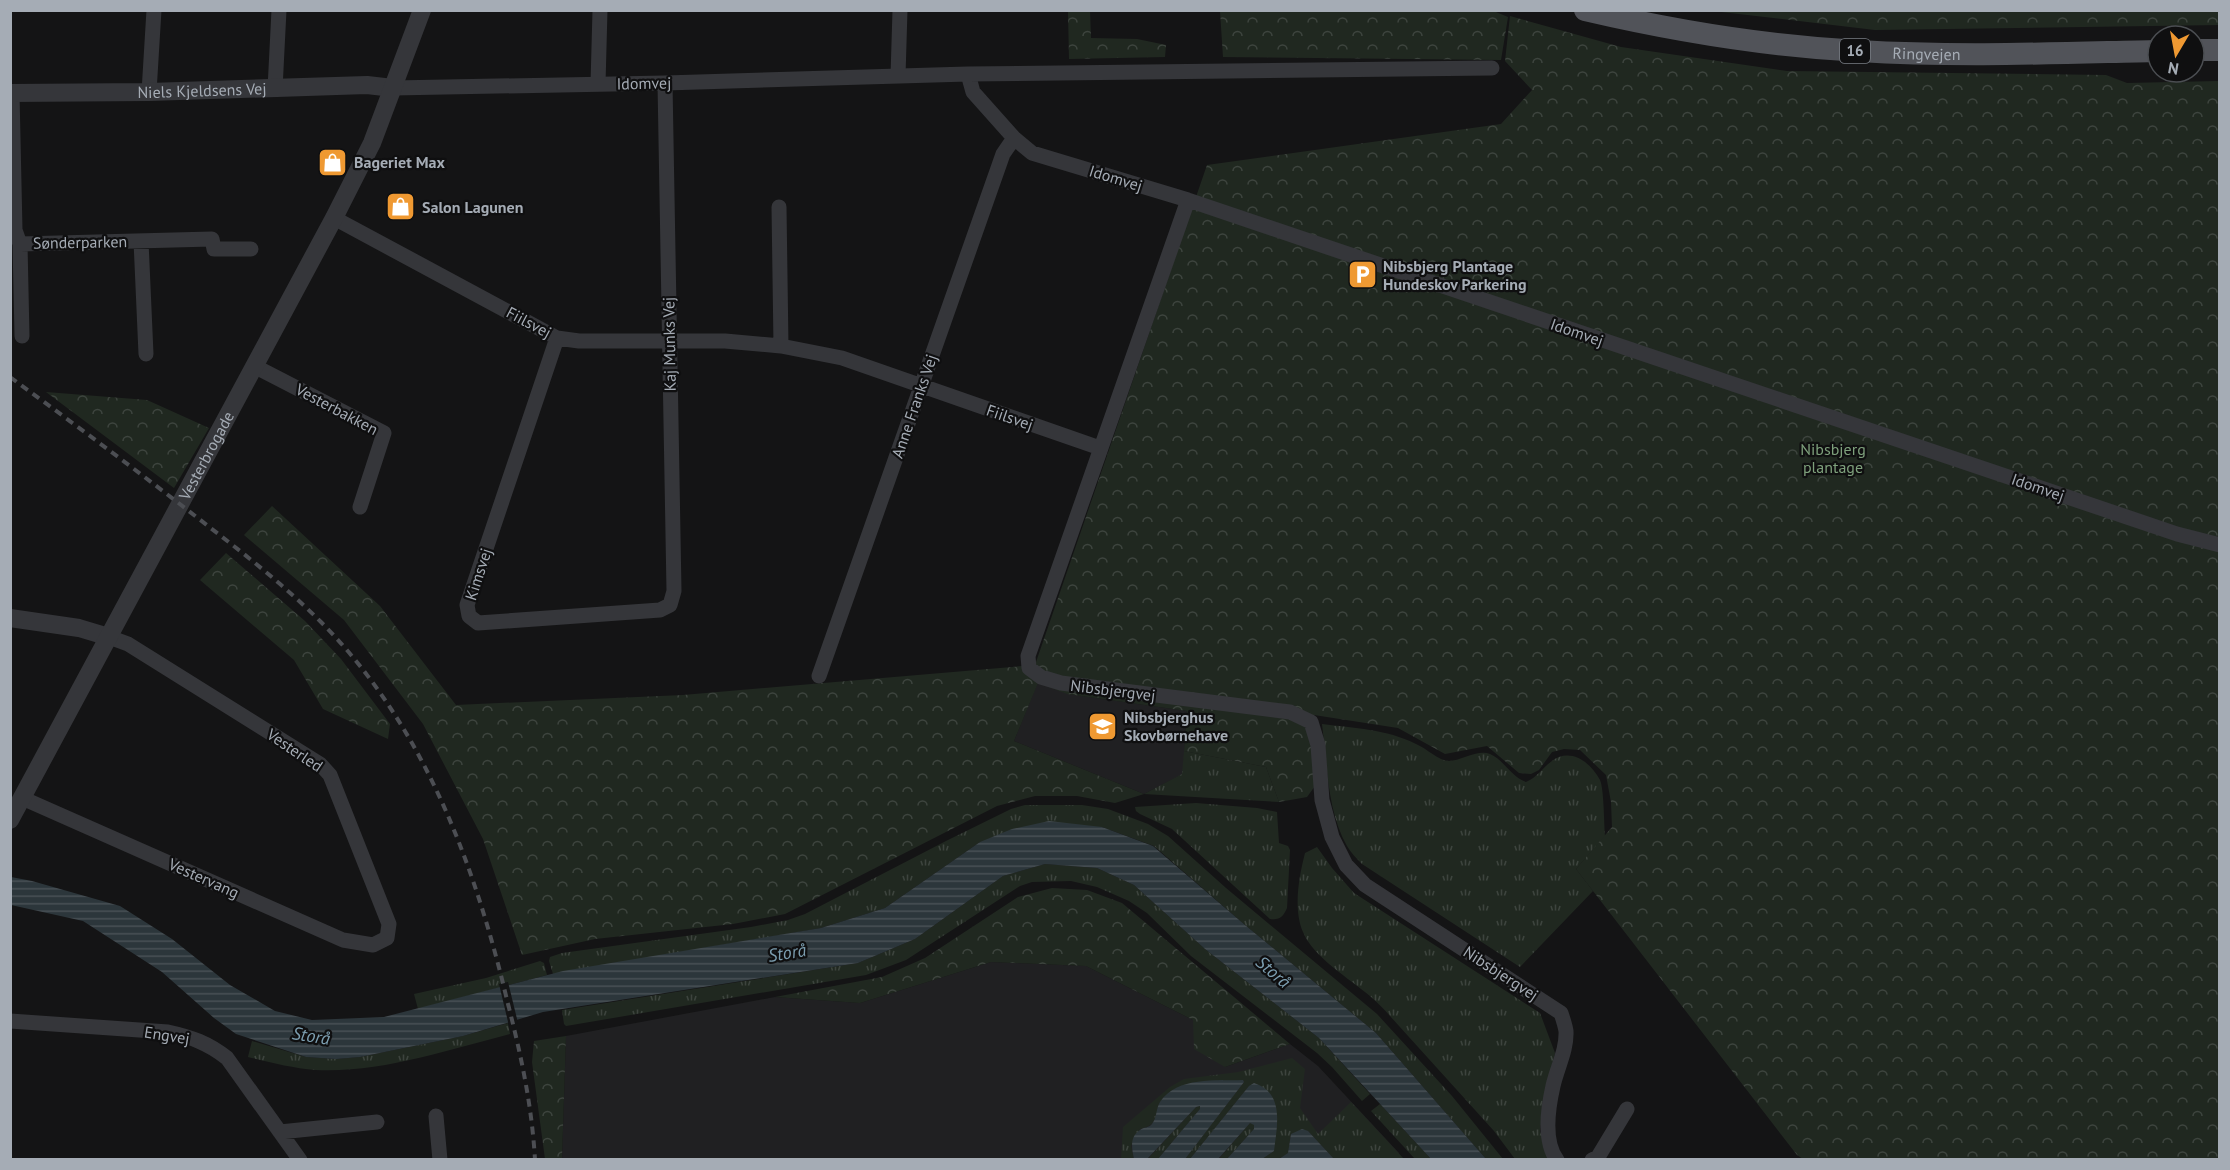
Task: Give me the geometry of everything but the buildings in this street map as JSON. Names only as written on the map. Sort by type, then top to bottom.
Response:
[{"type":"main road","name":"Ringvejen","points":[[1585,10],[1689,32],[1779,44],[1858,51],[1944,54],[2146,51]]},
{"type":"street","points":[[149,92],[154,10]]},
{"type":"street","points":[[275,89],[279,10]]},
{"type":"street","name":"Vesterbrogade","points":[[10,820],[334,218],[372,143],[422,10]]},
{"type":"street","points":[[598,84],[600,10]]},
{"type":"street","points":[[898,76],[900,10]]},
{"type":"street","name":"Idomvej","points":[[393,88],[968,74],[1492,68]]},
{"type":"street","name":"Idomvej","points":[[968,74],[973,92],[1014,138],[1032,153],[1188,200],[2177,534],[2220,545]]},
{"type":"street","name":"Kaj Munks Vej","points":[[665,83],[674,591],[670,604]]},
{"type":"street","name":"Niels Kjeldsens Vej","points":[[11,93],[149,92],[367,85],[393,88]]},
{"type":"street","name":"Sønderparken","points":[[11,93],[15,230],[22,336]]},
{"type":"street","name":"Anne Franks Vej","points":[[819,676],[1003,154],[1014,138]]},
{"type":"street","name":"Nibsbjergvej","points":[[1188,200],[1028,656],[1029,668],[1041,677],[1061,683],[1290,712],[1311,722],[1318,746],[1323,807],[1332,837],[1346,865],[1365,885],[1561,1013],[1566,1030],[1564,1048],[1553,1088],[1548,1124],[1549,1146],[1557,1160]]},
{"type":"street","points":[[779,207],[781,346]]},
{"type":"street","name":"Fiilsvej","points":[[334,218],[557,338],[579,341],[724,341],[781,346],[842,358],[1100,448]]},
{"type":"street","name":"Sønderparken","points":[[17,251],[141,241],[212,239],[214,249],[251,249]]},
{"type":"street","name":"Sønderparken","points":[[141,241],[146,354]]},
{"type":"street","name":"Kimsvej","points":[[557,338],[466,605],[469,616],[478,623],[660,610],[670,604]]},
{"type":"street","name":"Vesterbakken","points":[[254,366],[384,433],[360,507]]},
{"type":"street","points":[[10,618],[79,628],[109,637]]},
{"type":"street","name":"Vesterled","points":[[109,637],[128,644],[320,764],[330,775],[389,924],[387,938]]},
{"type":"street","name":"Vestervang","points":[[22,798],[343,940],[373,945],[387,938]]},
{"type":"street","name":"Engvej","points":[[10,1021],[168,1032],[190,1036],[211,1046],[227,1058],[300,1160]]},
{"type":"street","points":[[1592,1160],[1598,1157],[1627,1109]]},
{"type":"street","points":[[436,1116],[440,1160]]},
{"type":"street","points":[[280,1132],[376,1122]]},
{"type":"shaded area","name":"Nibsbjerghus Skovbørnehave","points":[[1038,682],[1068,694],[1187,711],[1183,774],[1144,794],[1014,741]]},
{"type":"shaded area","points":[[991,962],[1086,966],[1193,1020],[1225,1067],[1290,1044],[1318,1066],[1399,1153],[1392,1160],[562,1160],[566,1036],[775,997],[860,1003]]},
{"type":"green space","points":[[1491,10],[1508,17],[1501,60],[1223,57],[1220,11]]},
{"type":"green space","points":[[2219,10],[2219,25],[2146,24],[2146,26],[1875,30],[1713,11]]},
{"type":"green space","points":[[1068,11],[1090,11],[1091,38],[1137,39],[1166,45],[1165,57],[1069,59]]},
{"type":"green space","name":"Nibsbjerg plantage","points":[[1510,16],[1621,47],[1787,71],[2106,75],[2127,83],[2146,84],[2206,84],[2206,81],[2219,81],[2219,1159],[1803,1159],[1797,1155],[1576,869],[1612,827],[1611,802],[1606,775],[1580,750],[1564,749],[1552,752],[1539,770],[1531,774],[1519,773],[1487,746],[1445,754],[1398,728],[1314,715],[1315,786],[1307,797],[1279,802],[1266,767],[1184,751],[1187,711],[1067,694],[1038,683],[1014,741],[1144,794],[1115,803],[1077,796],[1035,796],[997,806],[785,914],[733,924],[595,939],[522,955],[483,839],[423,724],[344,620],[244,535],[272,506],[380,606],[456,705],[683,695],[1035,665],[1207,165],[1501,124],[1532,90],[1505,61]]},
{"type":"green space","points":[[46,392],[147,400],[209,428],[174,488]]},
{"type":"green space","points":[[226,553],[305,621],[341,659],[390,724],[388,739],[323,709],[294,660],[200,580]]},
{"type":"green space","points":[[1322,724],[1393,735],[1449,761],[1480,753],[1490,754],[1526,782],[1559,757],[1571,756],[1583,761],[1593,769],[1600,780],[1603,799],[1605,836],[1576,869],[1593,891],[1520,967],[1362,864],[1352,853],[1335,818]]},
{"type":"green space","points":[[1184,751],[1266,767],[1279,802],[1144,794],[1182,774]]},
{"type":"green space","points":[[1196,803],[1277,812],[1279,843],[1288,846],[1290,850],[1287,908],[1281,917],[1270,919],[1172,829],[1140,814],[1135,807]]},
{"type":"green space","points":[[1025,805],[1082,805],[1108,809],[1148,824],[1168,836],[1226,888],[1377,1014],[1452,1096],[1503,1159],[1486,1159],[1376,1033],[1154,846],[1102,827],[980,842],[885,908],[821,928],[553,974],[550,957],[562,953],[751,927],[788,920],[805,914],[946,841],[1011,809]]},
{"type":"green space","points":[[1317,847],[1354,893],[1540,1013],[1555,1053],[1544,1098],[1540,1131],[1549,1159],[1515,1159],[1494,1131],[1383,1008],[1323,959],[1308,941],[1300,923],[1298,893],[1305,853]]},
{"type":"green space","points":[[1045,864],[1097,868],[1134,885],[1205,949],[1319,1038],[1370,1094],[1362,1101],[1317,1053],[1191,956],[1147,913],[1129,901],[1097,887],[1071,881],[1032,882],[1020,886],[906,960],[866,975],[566,1026],[564,1024],[562,1010],[858,963],[915,939],[1003,876]]},
{"type":"green space","points":[[1052,888],[1087,890],[1122,903],[1290,1044],[1225,1067],[1194,1049],[1193,1020],[1086,966],[991,962],[860,1003],[775,997],[882,977],[925,958],[1018,897]]},
{"type":"green space","points":[[540,961],[544,963],[547,975],[418,1009],[414,994],[486,978]]},
{"type":"green space","points":[[508,1023],[510,1034],[414,1059],[365,1068],[316,1070],[248,1057],[252,1041],[306,1057],[336,1059],[360,1057],[463,1036]]},
{"type":"green space","points":[[566,1036],[562,1159],[545,1159],[532,1062],[534,1041]]},
{"type":"green space","points":[[1292,1058],[1305,1069],[1300,1108],[1318,1134],[1351,1102],[1404,1159],[1334,1159],[1308,1131],[1291,1134],[1288,1153],[1282,1157],[1262,1159],[1274,1151],[1249,1086],[1190,1159],[1185,1159],[1244,1082],[1243,1080],[1159,1103],[1154,1120],[1150,1125],[1140,1129],[1131,1146],[1134,1159],[1121,1160],[1123,1127],[1170,1087],[1184,1079],[1238,1072]]},
{"type":"green space","points":[[1380,1104],[1431,1159],[1415,1159],[1371,1111]]},
{"type":"green space","points":[[1200,1106],[1200,1109],[1158,1159],[1147,1160],[1196,1107]]},
{"type":"green space","points":[[1250,1123],[1255,1125],[1254,1129],[1227,1159],[1218,1160]]},
{"type":"water","name":"Storå","points":[[1049,821],[1102,827],[1153,846],[1376,1033],[1486,1159],[1431,1159],[1319,1038],[1205,949],[1134,885],[1097,868],[1045,864],[1003,876],[915,939],[858,963],[543,1012],[463,1036],[360,1057],[336,1059],[306,1057],[236,1034],[214,1018],[162,972],[83,921],[11,905],[11,877],[120,906],[172,939],[230,985],[275,1011],[312,1020],[384,1017],[563,971],[821,928],[885,908],[980,842],[1012,829]]},
{"type":"water","points":[[1243,1080],[1244,1082],[1185,1159],[1158,1159],[1200,1109],[1200,1106],[1196,1107],[1147,1159],[1134,1159],[1132,1143],[1134,1136],[1152,1124],[1160,1102],[1167,1094],[1187,1084]]},
{"type":"water","points":[[1254,1083],[1271,1094],[1275,1102],[1277,1121],[1274,1151],[1262,1159],[1227,1159],[1254,1129],[1254,1125],[1250,1123],[1218,1159],[1190,1159],[1249,1086]]},
{"type":"water","points":[[1302,1129],[1308,1131],[1334,1159],[1279,1159],[1288,1153],[1291,1134]]},
{"type":"pier","points":[[508,982],[518,1023],[509,1026],[499,984]]},
{"type":"railway","points":[[10,377],[159,488],[280,584],[321,622],[357,663],[389,706],[417,752],[441,800],[479,900],[513,1023],[529,1100],[535,1160]]},
{"type":"place","name":"Bageriet Max","points":[[333,162]]},
{"type":"place","name":"Salon Lagunen","points":[[401,207]]},
{"type":"place","name":"Nibsbjerg Plantage Hundeskov Parkering","points":[[1362,275]]},
{"type":"place","name":"Nibsbjerghus Skovbørnehave","points":[[1103,726]]}]
